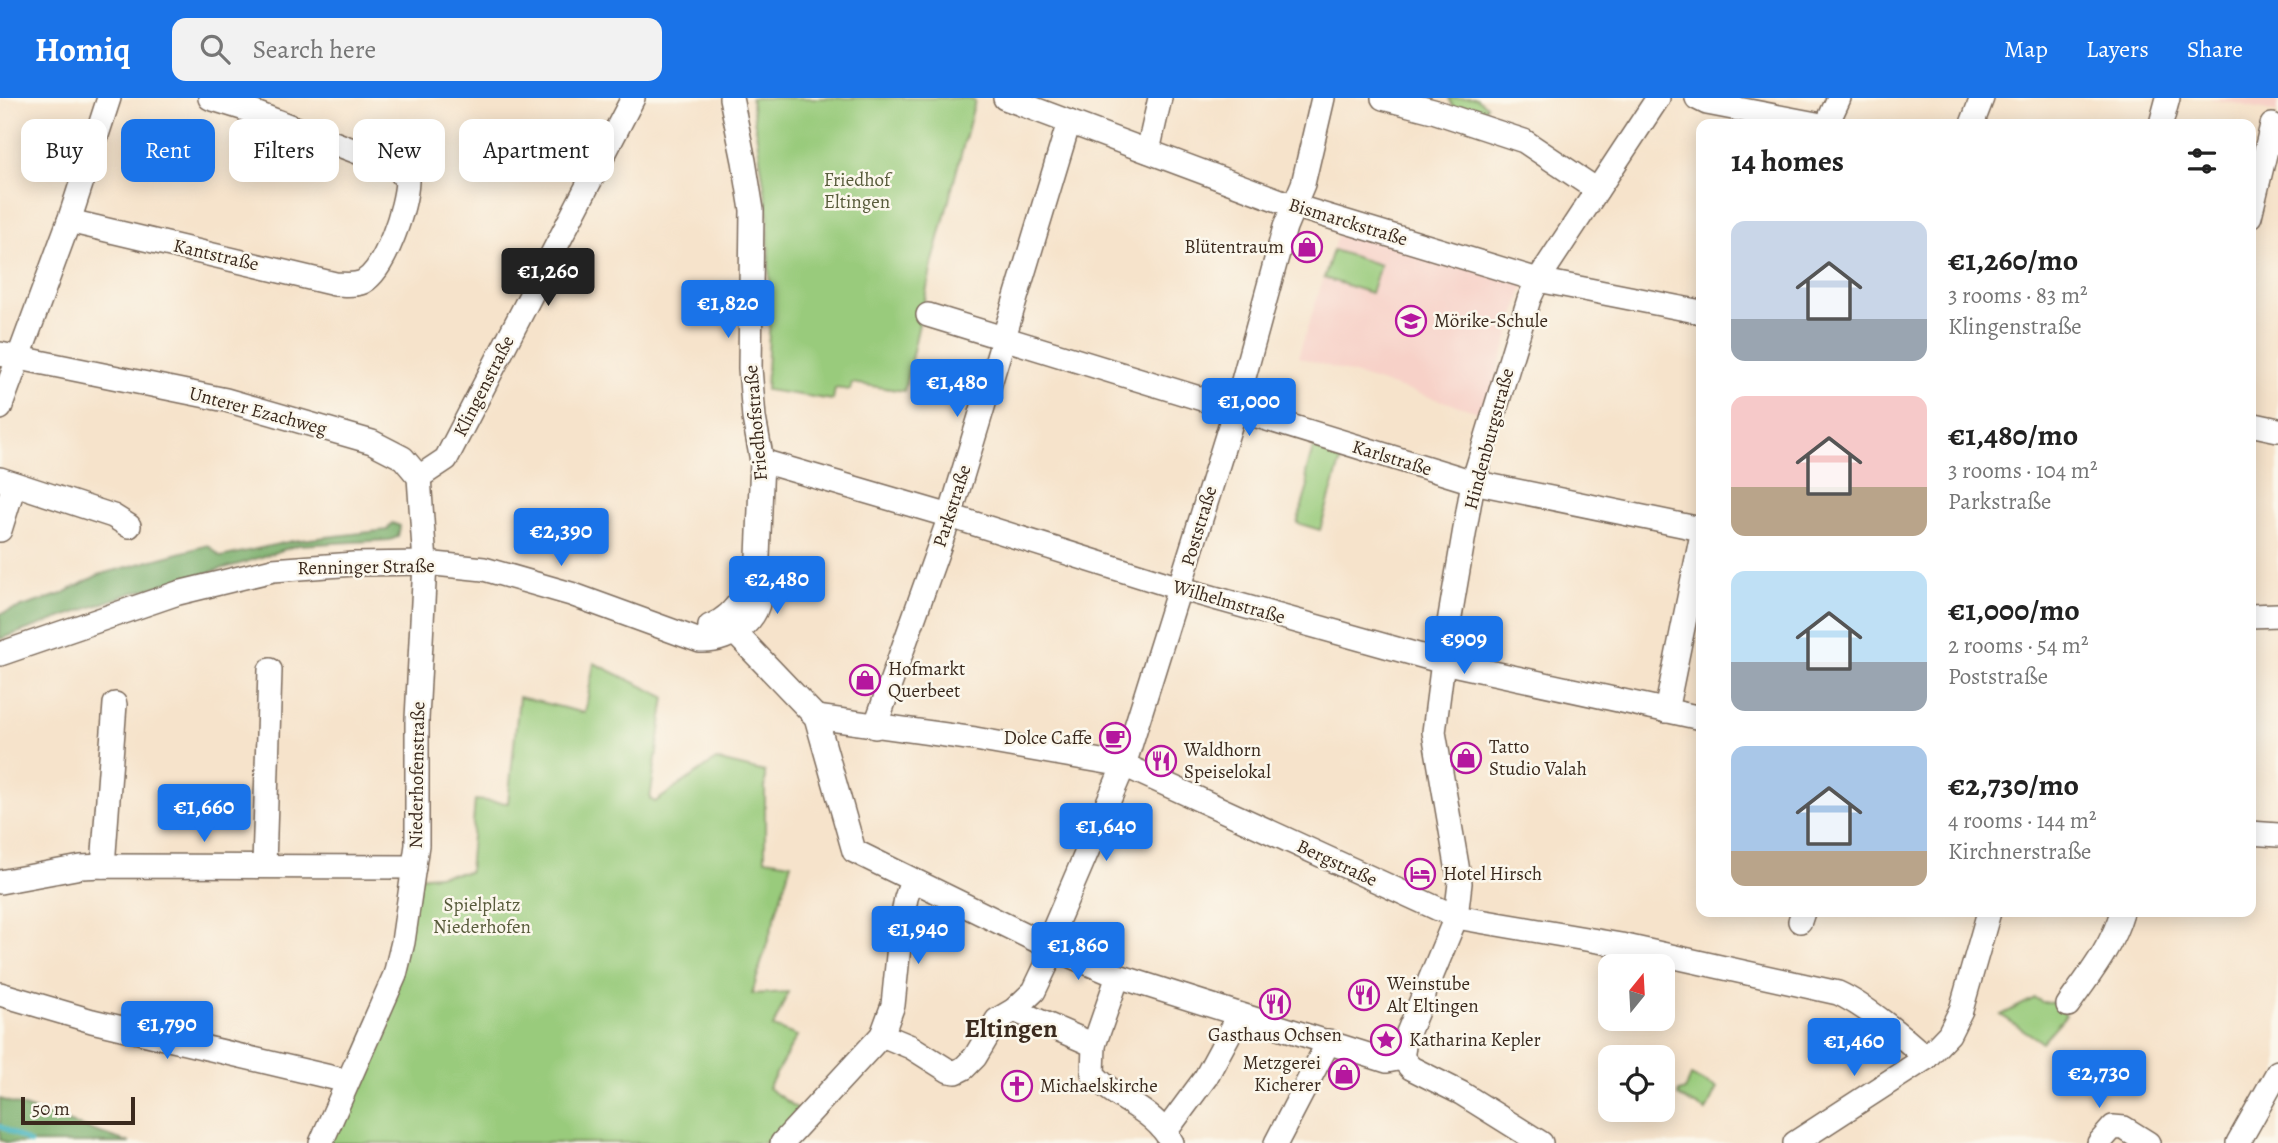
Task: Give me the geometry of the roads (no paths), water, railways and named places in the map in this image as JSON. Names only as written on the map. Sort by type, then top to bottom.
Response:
[{"type":"street","points":[[0,408],[9,356],[69,221],[109,98]]},
{"type":"street","name":"Kantstraße","points":[[69,221],[335,284],[354,285],[364,281],[379,266],[406,200],[407,181],[397,167],[210,98]]},
{"type":"street","name":"Klingenstraße","points":[[419,477],[446,459],[633,98]]},
{"type":"street","name":"Friedhofstraße","points":[[729,627],[757,581],[762,461],[754,418],[750,368],[752,210],[730,98]]},
{"type":"street","name":"Bismarckstraße","points":[[1005,98],[1294,206],[1538,280],[1696,311]]},
{"type":"street","points":[[1148,150],[1160,98]]},
{"type":"street","name":"Poststraße","points":[[882,1035],[911,1046],[949,1071],[957,1072],[975,1057],[997,1020],[1014,1010],[1034,991],[1124,765],[1234,410],[1285,227],[1303,184],[1323,98]]},
{"type":"street","points":[[1383,98],[1438,105],[1524,141],[1597,190]]},
{"type":"street","name":"Hindenburgstraße","points":[[1402,1058],[1405,1040],[1456,917],[1460,883],[1434,732],[1443,662],[1474,482],[1529,299],[1538,280],[1658,98]]},
{"type":"street","points":[[1696,98],[1774,119]]},
{"type":"street","points":[[1829,119],[1839,98]]},
{"type":"street","points":[[1974,119],[1982,98]]},
{"type":"street","points":[[2162,119],[2168,98]]},
{"type":"street","name":"Parkstraße","points":[[875,727],[950,516],[1069,121]]},
{"type":"street","points":[[2256,191],[2272,125]]},
{"type":"street","name":"Karlstraße","points":[[928,315],[1474,482],[1696,528]]},
{"type":"street","name":"Unterer Ezachweg","points":[[9,356],[226,400],[372,442],[403,458],[419,477]]},
{"type":"street","points":[[2256,425],[2278,430]]},
{"type":"street","name":"Wilhelmstraße","points":[[762,461],[950,516],[1179,588],[1443,662],[1696,717]]},
{"type":"street","points":[[419,477],[425,563]]},
{"type":"street","points":[[0,530],[7,482],[113,516],[129,526]]},
{"type":"street","name":"Renninger Straße","points":[[0,654],[177,593],[273,570],[354,564],[425,563],[484,569],[570,593],[687,635],[729,627]]},
{"type":"street","name":"Niederhofenstraße","points":[[0,882],[81,867],[103,866],[414,867],[417,845],[417,719],[425,563]]},
{"type":"street","points":[[1666,711],[1696,564]]},
{"type":"street","points":[[2256,616],[2278,615]]},
{"type":"street","points":[[729,627],[816,717],[854,851],[1051,947],[1118,976],[1387,1061],[1402,1058],[1411,1068],[1461,1093],[1535,1141]]},
{"type":"street","points":[[264,866],[270,670]]},
{"type":"street","points":[[103,866],[116,704]]},
{"type":"street","name":"Bergstraße","points":[[816,717],[975,739],[1124,765],[1456,917],[1621,945],[1838,993],[1909,1041],[1926,1058]]},
{"type":"street","points":[[2256,833],[2278,835]]},
{"type":"street","points":[[321,1143],[395,975],[414,867]]},
{"type":"street","points":[[789,1140],[882,1035],[893,1005],[901,926],[912,881]]},
{"type":"street","points":[[1795,1143],[1926,1058],[1949,1034],[1961,1010],[1988,917]]},
{"type":"street","points":[[2067,1005],[2103,956],[2120,917]]},
{"type":"street","points":[[1118,976],[1094,1045],[1093,1073],[1101,1083],[1157,1121],[1169,1137],[1239,1016]]},
{"type":"street","points":[[0,994],[92,1021],[347,1081]]},
{"type":"street","points":[[1014,1010],[1094,1045]]},
{"type":"street","points":[[1276,1143],[1329,1041]]},
{"type":"street","points":[[2238,1143],[2278,1072]]},
{"type":"street","points":[[2099,1143],[2113,1127],[2124,1128],[2148,1143]]},
{"type":"waterway","points":[[0,1126],[30,1143]]},
{"type":"place","name":"Blütentraum","points":[[1307,247]]},
{"type":"place","name":"Mörike-Schule","points":[[1411,321]]},
{"type":"place","name":"Hofmarkt Querbeet","points":[[865,680]]},
{"type":"place","name":"Dolce Caffe","points":[[1115,738]]},
{"type":"place","name":"Tatto Studio Valah","points":[[1466,758]]},
{"type":"place","name":"Waldhorn Speiselokal","points":[[1161,761]]},
{"type":"place","name":"Hotel Hirsch","points":[[1420,874]]},
{"type":"place","name":"Weinstube Alt Eltingen","points":[[1364,995]]},
{"type":"place","name":"Gasthaus Ochsen","points":[[1275,1004]]},
{"type":"place","name":"Katharina Kepler","points":[[1386,1040]]},
{"type":"place","name":"Metzgerei Kicherer","points":[[1344,1074]]},
{"type":"place","name":"Michaelskirche","points":[[1017,1086]]},
{"type":"district","name":"Eltingen","points":[[1011,1028]]},
{"type":"park label","name":"Friedhof Eltingen","points":[[857,191]]},
{"type":"park label","name":"Spielplatz Niederhofen","points":[[482,916]]}]
